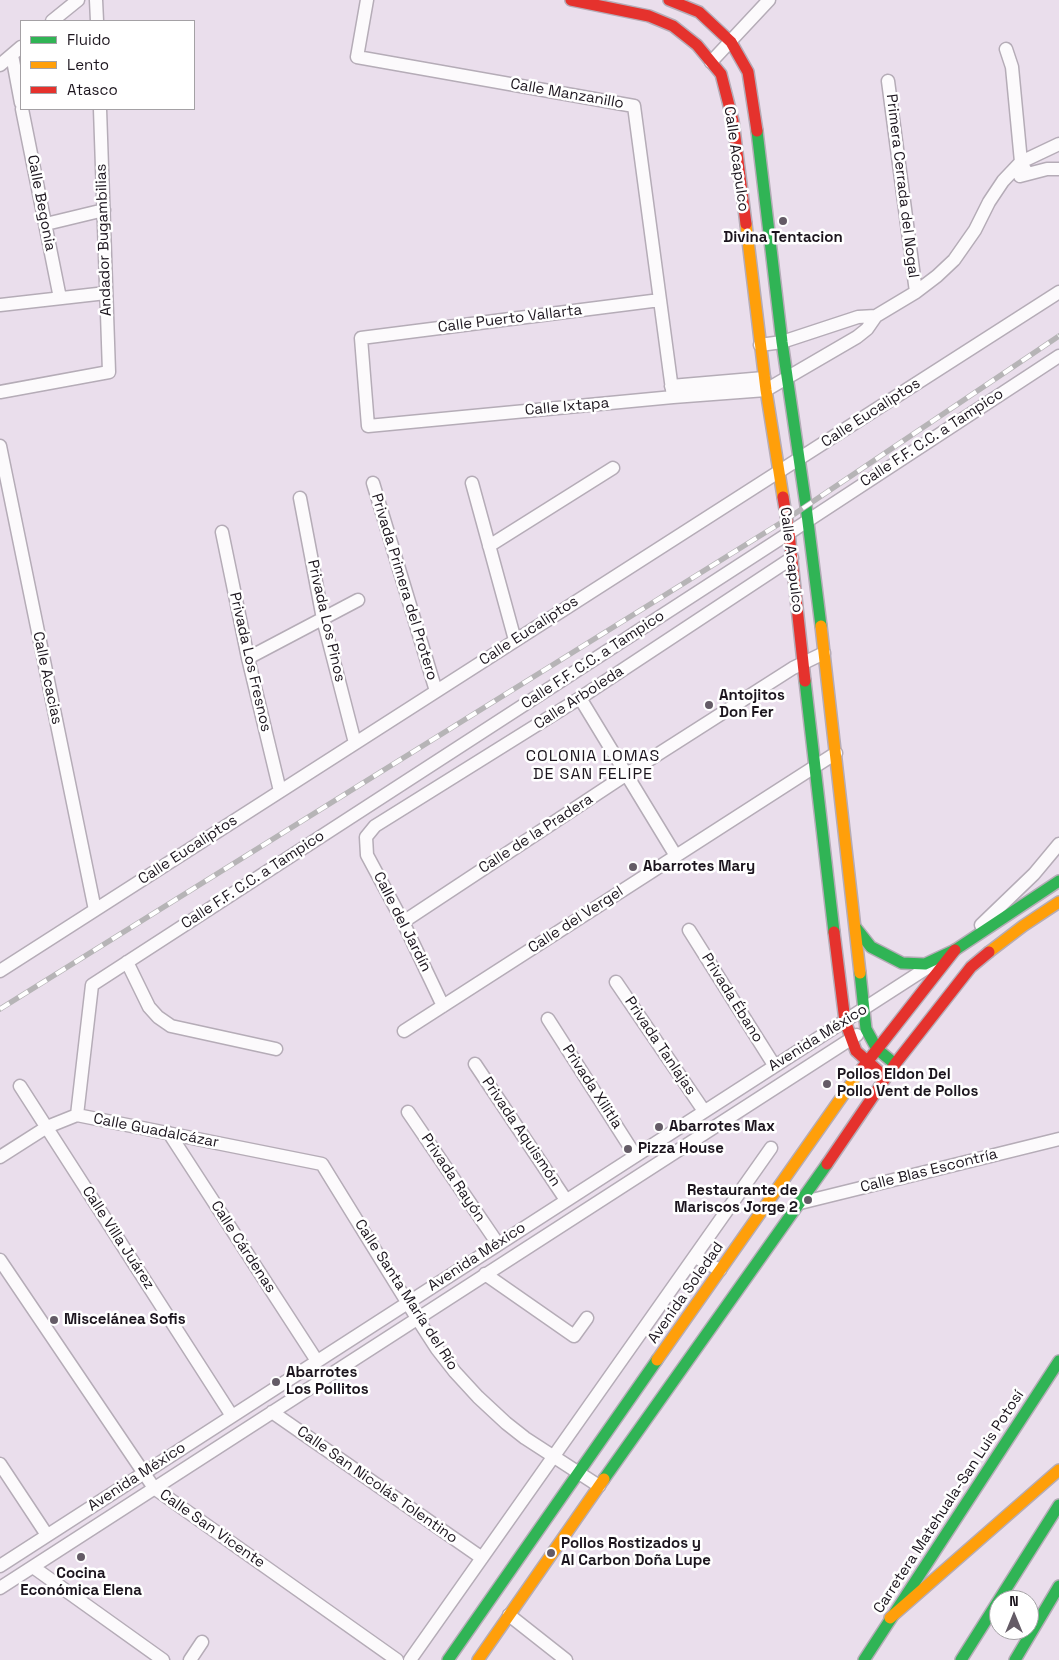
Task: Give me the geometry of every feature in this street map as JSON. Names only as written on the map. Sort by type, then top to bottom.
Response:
[{"type":"main road","name":"Calle Acapulco","points":[[571,0],[649,16],[673,26],[697,45],[721,74],[733,121],[765,384],[789,533],[814,767],[845,1021],[850,1039],[856,1051],[885,1077]]},
{"type":"main road","points":[[669,0],[700,6]]},
{"type":"main road","name":"Calle Acapulco","points":[[700,6],[732,42],[748,72],[756,112],[782,342],[808,520],[836,753],[866,1029],[877,1049],[895,1064]]},
{"type":"main road","points":[[856,928],[871,947],[902,963],[925,964],[955,950],[1059,881]]},
{"type":"main road","points":[[478,1660],[800,1203],[885,1077],[971,967],[1023,926],[1059,902]]},
{"type":"main road","name":"Avenida Soledad","points":[[448,1660],[849,1085],[955,950]]},
{"type":"main road","name":"Carretera Matehuala-San Luis Potosí","points":[[864,1660],[1059,1361]]},
{"type":"main road","points":[[890,1618],[1059,1470]]},
{"type":"main road","points":[[961,1660],[1059,1505]]},
{"type":"main road","points":[[1015,1660],[1059,1586]]},
{"type":"main road","points":[[1020,1660],[1023,1647]]},
{"type":"street","points":[[53,20],[78,0]]},
{"type":"street","points":[[96,0],[97,20]]},
{"type":"street","name":"Calle Manzanillo","points":[[367,0],[357,56],[634,106],[672,391]]},
{"type":"street","points":[[711,62],[732,42],[769,0]]},
{"type":"street","points":[[1006,49],[1012,68],[1021,162],[1027,174]]},
{"type":"street","points":[[0,65],[16,51]]},
{"type":"street","points":[[16,51],[20,93]]},
{"type":"street","name":"Primera Cerrada del Nogal","points":[[888,81],[916,292]]},
{"type":"street","name":"Calle Begonia","points":[[22,110],[60,298]]},
{"type":"street","name":"Andador Bugambilias","points":[[0,392],[109,372],[100,110]]},
{"type":"street","points":[[765,384],[787,376],[837,348],[867,329],[876,316],[916,292],[954,260],[974,230],[989,202],[1021,162],[1059,144]]},
{"type":"street","points":[[1004,181],[1047,169],[1059,169]]},
{"type":"street","points":[[46,224],[104,210]]},
{"type":"street","name":"Calle Eucaliptos","points":[[0,971],[1059,292]]},
{"type":"street","points":[[0,305],[106,294]]},
{"type":"street","name":"Calle Puerto Vallarta","points":[[368,426],[361,338],[660,300]]},
{"type":"street","points":[[760,345],[782,342],[858,317],[876,316]]},
{"type":"street","points":[[826,329],[837,348]]},
{"type":"street","name":"Calle F.F. C.C. a Tampico","points":[[76,1115],[92,985],[1059,356]]},
{"type":"street","name":"Calle Ixtapa","points":[[368,426],[672,391],[765,384]]},
{"type":"street","name":"Calle Acacias","points":[[0,446],[94,910]]},
{"type":"street","points":[[490,546],[613,468]]},
{"type":"street","points":[[472,482],[515,640]]},
{"type":"street","name":"Privada Primera del Protero","points":[[373,483],[436,691]]},
{"type":"street","name":"Privada Los Pinos","points":[[300,498],[323,619],[355,743]]},
{"type":"street","name":"Privada Los Fresnos","points":[[222,532],[248,658],[280,791]]},
{"type":"street","name":"Calle Arboleda","points":[[366,837],[375,826],[580,698],[792,558]]},
{"type":"street","points":[[248,658],[358,600]]},
{"type":"street","name":"Calle de la Pradera","points":[[403,922],[627,774],[793,668],[824,653]]},
{"type":"street","points":[[580,698],[676,856]]},
{"type":"street","name":"Calle del Vergel","points":[[404,1031],[836,753]]},
{"type":"street","name":"Calle del Jardín","points":[[366,837],[367,854],[403,922],[443,1006]]},
{"type":"street","name":"Avenida México","points":[[0,1566],[955,950],[1034,874],[1059,844]]},
{"type":"street","name":"Privada Ébano","points":[[690,930],[774,1065]]},
{"type":"street","points":[[127,962],[149,1007],[158,1017],[171,1026],[276,1049]]},
{"type":"street","name":"Privada Tanlajas","points":[[616,982],[704,1111]]},
{"type":"street","name":"Privada Xilitla","points":[[548,1019],[635,1155]]},
{"type":"street","name":"Avenida México","points":[[0,1588],[866,1029]]},
{"type":"street","name":"Privada Aquismón","points":[[475,1064],[566,1200]]},
{"type":"street","name":"Calle Villa Juárez","points":[[20,1086],[232,1416]]},
{"type":"street","name":"Privada Rayón","points":[[408,1112],[498,1244]]},
{"type":"street","name":"Calle Guadalcázar","points":[[0,1157],[47,1128],[76,1115],[322,1164]]},
{"type":"street","name":"Calle Cárdenas","points":[[169,1133],[317,1361]]},
{"type":"street","name":"Calle Blas Escontría","points":[[800,1203],[1059,1138]]},
{"type":"street","points":[[410,1660],[771,1148]]},
{"type":"street","name":"Calle Santa María del Río","points":[[322,1164],[417,1318],[455,1372],[478,1397],[525,1438],[599,1486]]},
{"type":"street","points":[[695,1257],[720,1270]]},
{"type":"street","name":"Calle San Vicente","points":[[0,1260],[154,1488],[397,1660]]},
{"type":"street","points":[[485,1274],[574,1336],[587,1318]]},
{"type":"street","name":"Calle San Nicolás Tolentino","points":[[272,1412],[482,1558]]},
{"type":"street","points":[[0,1464],[47,1535]]},
{"type":"street","points":[[33,1567],[163,1660]]},
{"type":"street","points":[[509,1615],[566,1660]]},
{"type":"street","points":[[190,1660],[202,1642]]},
{"type":"railway","points":[[0,1009],[787,519],[1059,336]]},
{"type":"traffic: fast","points":[[757,131],[782,342],[821,626]]},
{"type":"traffic: fast","points":[[805,681],[834,932]]},
{"type":"traffic: fast","points":[[856,928],[871,947],[902,963],[925,964],[955,950],[1059,881]]},
{"type":"traffic: fast","points":[[860,973],[866,1029],[877,1049],[895,1064]]},
{"type":"traffic: fast","points":[[604,1479],[827,1164]]},
{"type":"traffic: fast","points":[[448,1660],[657,1360]]},
{"type":"traffic: fast","points":[[864,1660],[1059,1361]]},
{"type":"traffic: fast","points":[[961,1660],[1059,1505]]},
{"type":"traffic: fast","points":[[1015,1660],[1059,1586]]},
{"type":"traffic: slow","points":[[746,224],[766,390],[783,497]]},
{"type":"traffic: slow","points":[[821,626],[860,973]]},
{"type":"traffic: slow","points":[[989,952],[1059,902]]},
{"type":"traffic: slow","points":[[657,1360],[860,1071]]},
{"type":"traffic: slow","points":[[890,1618],[1059,1470]]},
{"type":"traffic: slow","points":[[478,1660],[604,1479]]},
{"type":"traffic: jam","points":[[571,0],[649,16],[673,26],[697,45],[721,74],[733,121],[746,224]]},
{"type":"traffic: jam","points":[[669,0],[699,12],[731,42],[748,72],[757,131]]},
{"type":"traffic: jam","points":[[783,497],[789,533],[805,681]]},
{"type":"traffic: jam","points":[[834,932],[845,1021],[856,1051],[885,1077]]},
{"type":"traffic: jam","points":[[860,1071],[955,950]]},
{"type":"traffic: jam","points":[[827,1164],[895,1064],[971,967],[989,952]]},
{"type":"place","name":"Divina Tentacion","points":[[783,221]]},
{"type":"place","name":"Antojitos Don Fer","points":[[709,705]]},
{"type":"place","name":"Abarrotes Mary","points":[[633,867]]},
{"type":"place","name":"Pollos Eldon Del Pollo Vent de Pollos","points":[[827,1084]]},
{"type":"place","name":"Abarrotes Max","points":[[659,1127]]},
{"type":"place","name":"Pizza House","points":[[628,1149]]},
{"type":"place","name":"Restaurante de Mariscos Jorge 2","points":[[808,1200]]},
{"type":"place","name":"Miscelánea Sofis","points":[[54,1320]]},
{"type":"place","name":"Abarrotes Los Pollitos","points":[[276,1382]]},
{"type":"place","name":"Pollos Rostizados y Al Carbon Doña Lupe","points":[[551,1553]]},
{"type":"place","name":"Cocina Económica Elena","points":[[81,1557]]},
{"type":"district","name":"COLONIA LOMAS DE SAN FELIPE","points":[[593,766]]}]
